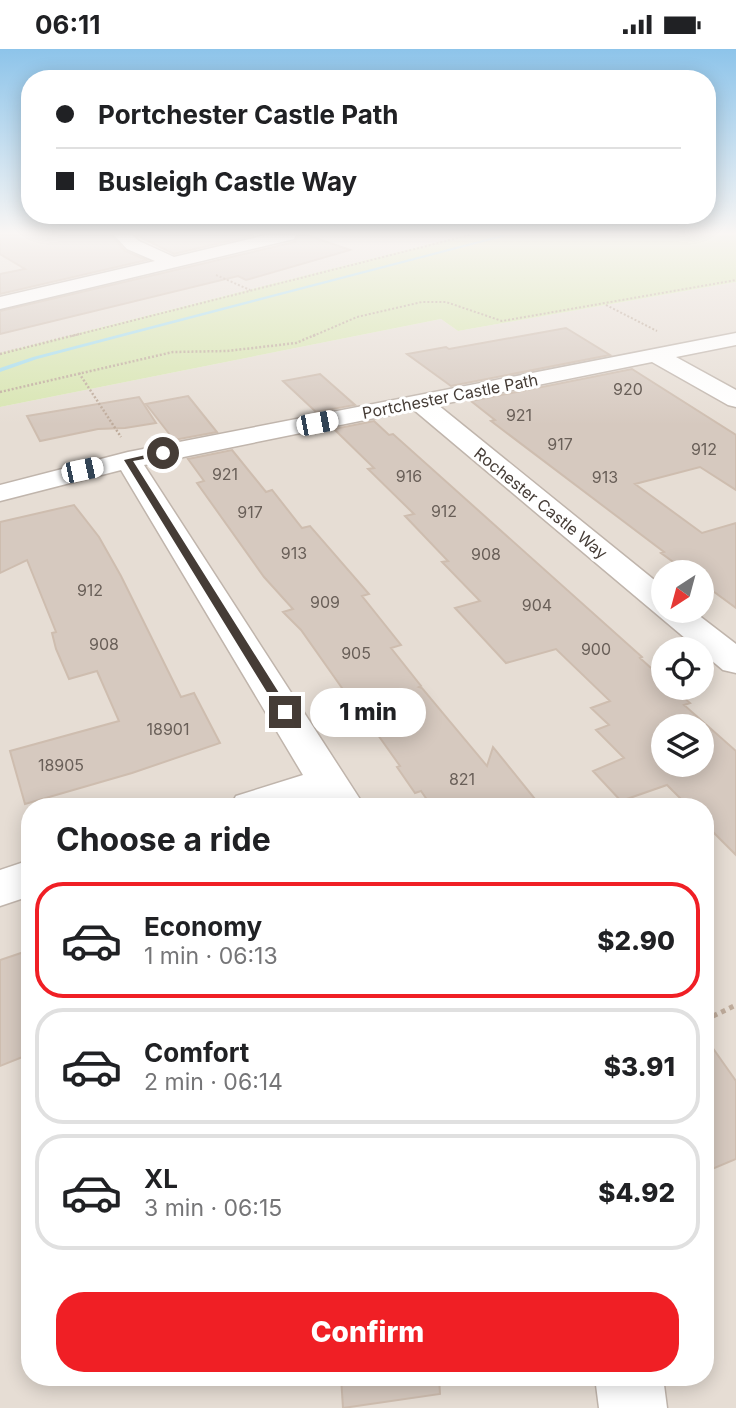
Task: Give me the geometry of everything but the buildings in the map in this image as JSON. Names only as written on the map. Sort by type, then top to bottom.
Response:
[{"type":"street","points":[[0,303],[20,298]]},
{"type":"street","name":"Portchester Castle Path","points":[[0,493],[125,449],[419,403],[660,345],[736,339]]},
{"type":"street","points":[[660,345],[736,400]]},
{"type":"street","name":"Rochester Castle Way","points":[[419,403],[651,593]]},
{"type":"street","points":[[125,449],[336,794],[310,798]]},
{"type":"street","points":[[688,623],[736,662]]},
{"type":"street","points":[[0,888],[21,881]]},
{"type":"street","points":[[630,1386],[633,1408]]},
{"type":"path","points":[[0,354],[220,298]]},
{"type":"path","points":[[0,392],[173,352],[227,351],[296,343],[357,317],[422,302],[446,302],[502,321],[635,298]]},
{"type":"path","points":[[605,304],[660,345]]},
{"type":"path","points":[[79,373],[125,449]]},
{"type":"path","points":[[714,1016],[736,1005]]},
{"type":"shaded area","points":[[0,298],[215,298],[0,353]]},
{"type":"shaded area","points":[[643,298],[736,298],[736,1408],[0,1408],[0,407],[441,319],[458,331]]},
{"type":"green space","points":[[215,298],[643,298],[458,331],[441,319],[0,407],[0,353]]},
{"type":"waterway","points":[[0,370],[35,358],[264,298]]},
{"type":"route","points":[[163,453],[128,460],[285,712]]}]
